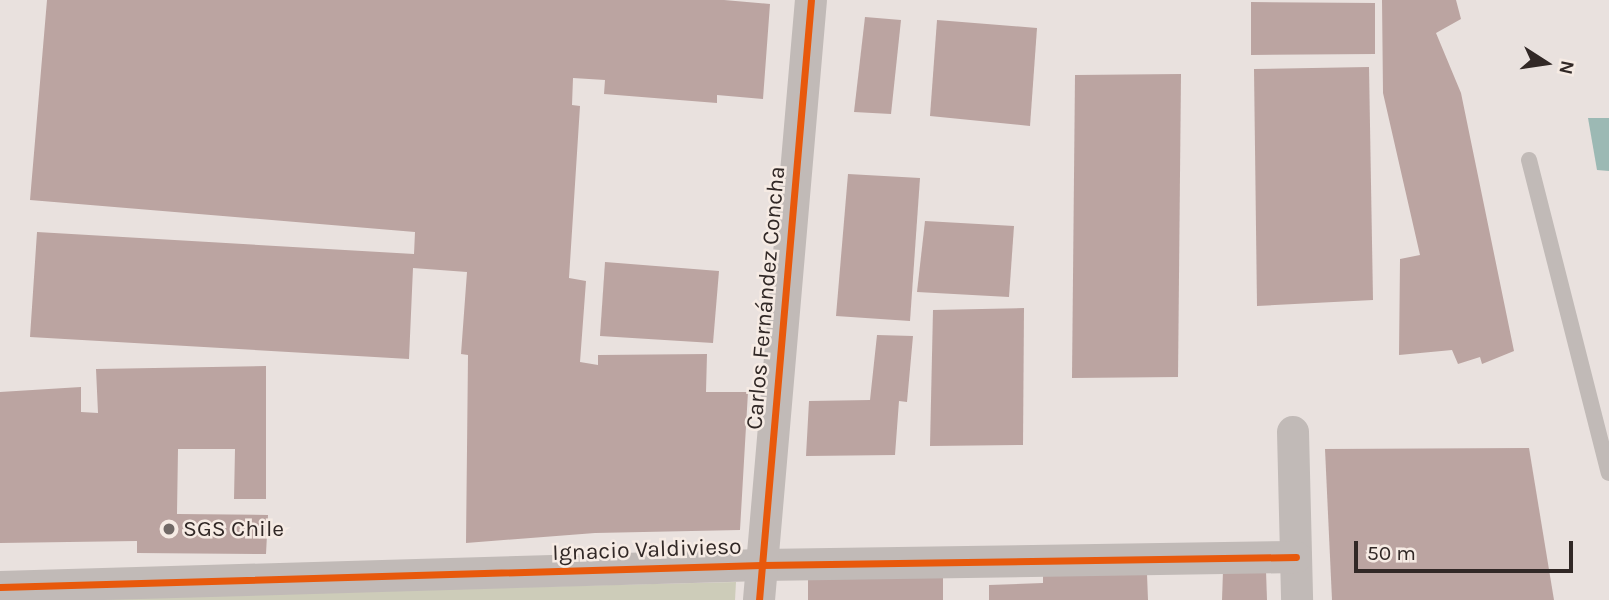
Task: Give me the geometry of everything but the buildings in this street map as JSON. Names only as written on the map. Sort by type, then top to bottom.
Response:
[{"type":"street","name":"Carlos Fernández Concha","points":[[759,600],[811,0]]},
{"type":"street","points":[[1293,432],[1297,600]]},
{"type":"street","name":"Ignacio Valdivieso","points":[[0,587],[762,565],[1296,557]]},
{"type":"lane","points":[[1529,160],[1609,473]]},
{"type":"green space","points":[[736,582],[735,600],[81,600],[241,594]]},
{"type":"water","points":[[1588,118],[1609,118],[1609,171],[1597,170]]},
{"type":"cycle path","points":[[759,600],[811,0]]},
{"type":"cycle path","points":[[0,587],[762,565],[1296,557]]},
{"type":"place","name":"SGS Chile","points":[[169,529]]}]
